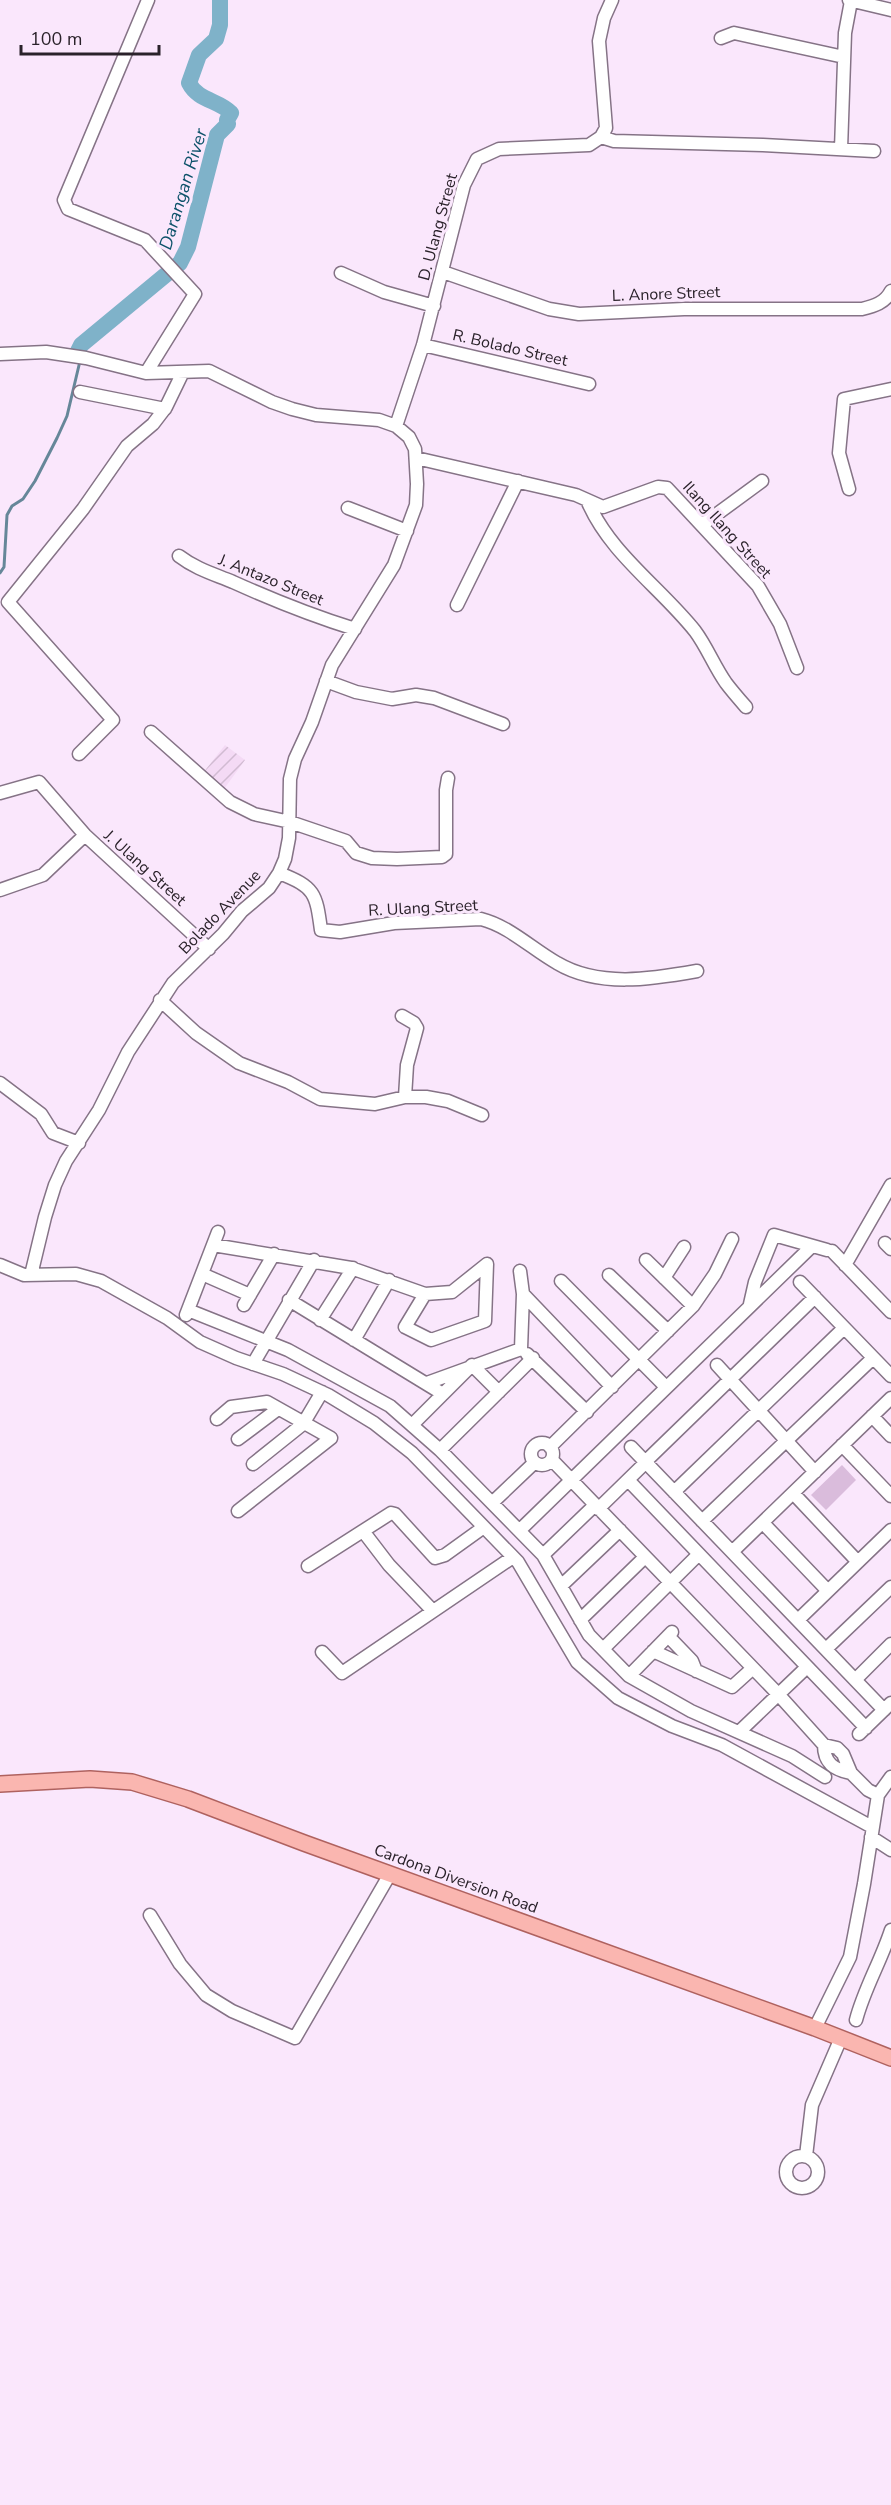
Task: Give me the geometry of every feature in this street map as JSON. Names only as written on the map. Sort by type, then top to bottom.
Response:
[{"type":"main road","name":"Cardona Diversion Road","points":[[0,1784],[90,1779],[132,1782],[188,1799],[816,2028],[891,2058]]},
{"type":"street","points":[[146,373],[195,294],[145,240],[68,209],[64,200],[148,0]]},
{"type":"street","points":[[612,0],[604,18],[599,41],[606,118],[606,128],[601,137],[614,141],[753,144],[874,151]]},
{"type":"street","points":[[841,149],[845,33],[850,0],[891,10]]},
{"type":"street","points":[[721,38],[734,33],[844,57]]},
{"type":"street","name":"D. Ulang Street","points":[[396,426],[423,345],[464,185],[477,159],[499,149],[589,145],[601,137]]},
{"type":"street","name":"L. Anore Street","points":[[443,272],[549,309],[579,314],[684,309],[862,309],[890,299]]},
{"type":"street","points":[[341,273],[384,292],[434,306]]},
{"type":"street","name":"R. Bolado Street","points":[[423,345],[590,384]]},
{"type":"street","points":[[0,354],[28,352],[70,355],[146,373],[209,371],[272,402],[307,413],[368,418],[396,426]]},
{"type":"street","points":[[80,754],[113,720],[8,602],[83,509],[127,446],[153,424],[165,409],[183,372]]},
{"type":"street","points":[[849,489],[839,453],[844,399],[891,389]]},
{"type":"street","points":[[80,392],[165,409]]},
{"type":"street","name":"Bolado Avenue","points":[[31,1275],[45,1217],[55,1185],[66,1161],[99,1110],[128,1052],[160,1000],[173,983],[210,949],[242,911],[269,888],[279,873],[285,859],[290,822],[290,779],[295,759],[312,722],[332,665],[394,565],[416,505],[415,449],[409,437],[396,426]]},
{"type":"street","name":"Ilang Ilang Street","points":[[416,458],[576,495],[603,507],[658,487],[664,487],[758,586],[780,624],[797,668]]},
{"type":"street","points":[[457,605],[518,481]]},
{"type":"street","points":[[702,525],[762,481]]},
{"type":"street","points":[[587,500],[592,513],[631,564],[664,596],[696,633],[725,682],[746,707]]},
{"type":"street","points":[[348,508],[407,531]]},
{"type":"street","name":"J. Antazo Street","points":[[179,556],[194,567],[250,591],[355,629]]},
{"type":"street","points":[[326,681],[356,692],[392,699],[416,695],[434,698],[503,724]]},
{"type":"street","points":[[151,732],[230,802],[254,814],[290,822],[346,841],[356,853],[372,858],[397,859],[446,854],[448,778]]},
{"type":"street","name":"J. Ulang Street","points":[[0,793],[39,782],[85,835],[210,949]]},
{"type":"street","points":[[0,890],[43,875],[85,835]]},
{"type":"street","name":"R. Ulang Street","points":[[279,873],[301,882],[314,894],[321,930],[340,932],[394,923],[481,919],[494,922],[558,964],[580,975],[650,980],[697,971]]},
{"type":"street","points":[[160,1000],[196,1033],[239,1063],[288,1082],[320,1099],[367,1104],[405,1097],[426,1097],[448,1101],[482,1115]]},
{"type":"street","points":[[402,1016],[414,1023],[417,1028],[407,1065],[405,1097]]},
{"type":"street","points":[[0,1083],[41,1114],[53,1133],[79,1143]]},
{"type":"street","points":[[845,1265],[891,1185]]},
{"type":"street","points":[[218,1233],[186,1313],[265,1341],[340,1377],[390,1406],[440,1450],[543,1555],[580,1620],[603,1649],[630,1676],[691,1711],[792,1756],[825,1777]]},
{"type":"street","points":[[750,1306],[755,1282],[774,1235],[829,1250],[891,1312]]},
{"type":"street","points":[[550,1447],[693,1306],[715,1274],[732,1239]]},
{"type":"street","points":[[213,1245],[353,1268],[425,1294],[452,1292],[486,1282]]},
{"type":"street","points":[[520,1530],[812,1246]]},
{"type":"street","points":[[664,1278],[684,1247]]},
{"type":"street","points":[[202,1274],[247,1300],[274,1254]]},
{"type":"street","points":[[253,1364],[314,1260]]},
{"type":"street","points":[[646,1260],[693,1306]]},
{"type":"street","points":[[425,1294],[405,1326],[431,1340],[485,1321],[487,1264],[452,1292]]},
{"type":"street","points":[[0,1265],[24,1275],[76,1274],[95,1279],[167,1318],[200,1342],[283,1374],[322,1392],[374,1423],[412,1453],[513,1557],[578,1662],[618,1698],[672,1726],[722,1745],[871,1832],[891,1850]]},
{"type":"street","points":[[320,1320],[353,1268]]},
{"type":"street","points":[[520,1271],[524,1294],[521,1349]]},
{"type":"street","points":[[609,1275],[668,1331]]},
{"type":"street","points":[[354,1340],[389,1280]]},
{"type":"street","points":[[561,1281],[666,1387]]},
{"type":"street","points":[[800,1282],[891,1376]]},
{"type":"street","points":[[524,1294],[612,1387]]},
{"type":"street","points":[[543,1555],[628,1480],[815,1297]]},
{"type":"street","points":[[289,1300],[443,1394]]},
{"type":"street","points":[[674,1492],[844,1328]]},
{"type":"street","points":[[521,1349],[587,1412]]},
{"type":"street","points":[[427,1383],[521,1349]]},
{"type":"street","points":[[440,1450],[533,1358]]},
{"type":"street","points":[[702,1521],[873,1358]]},
{"type":"street","points":[[472,1365],[499,1392]]},
{"type":"street","points":[[412,1425],[472,1365]]},
{"type":"street","points":[[717,1365],[815,1472]]},
{"type":"street","points":[[253,1464],[303,1424],[322,1392]]},
{"type":"street","points":[[732,1552],[891,1398]]},
{"type":"street","points":[[217,1419],[231,1407],[267,1402],[331,1438],[238,1511]]},
{"type":"street","points":[[238,1439],[278,1409]]},
{"type":"street","points":[[872,1416],[891,1436]]},
{"type":"street","points":[[541,1443],[550,1447],[553,1454],[552,1460],[543,1466],[534,1463],[530,1456],[534,1446],[541,1443]]},
{"type":"street","points":[[842,1446],[891,1496]]},
{"type":"street","points":[[628,1480],[807,1667],[862,1731],[888,1706],[855,1680],[674,1492],[643,1465],[631,1447]]},
{"type":"street","points":[[552,1460],[778,1694],[824,1745],[837,1748],[843,1754],[851,1773],[868,1790],[878,1795]]},
{"type":"street","points":[[492,1503],[534,1463]]},
{"type":"street","points":[[793,1493],[858,1562]]},
{"type":"street","points":[[308,1566],[388,1515],[395,1514],[435,1558],[445,1555],[484,1527]]},
{"type":"street","points":[[763,1523],[828,1591]]},
{"type":"street","points":[[561,1586],[620,1530]]},
{"type":"street","points":[[363,1531],[389,1565],[433,1611]]},
{"type":"street","points":[[798,1620],[858,1562],[889,1536]]},
{"type":"street","points":[[603,1649],[699,1554]]},
{"type":"street","points":[[322,1652],[342,1673],[513,1557]]},
{"type":"street","points":[[580,1620],[645,1557]]},
{"type":"street","points":[[826,1650],[891,1587]]},
{"type":"street","points":[[630,1676],[670,1634],[692,1660],[696,1671]]},
{"type":"street","points":[[855,1680],[891,1644]]},
{"type":"street","points":[[653,1651],[732,1687],[753,1668]]},
{"type":"street","points":[[740,1731],[807,1667]]},
{"type":"street","points":[[816,2028],[850,1958],[878,1795],[891,1777]]},
{"type":"street","points":[[150,1915],[180,1964],[206,1995],[232,2011],[295,2038],[390,1874]]},
{"type":"street","points":[[856,2020],[862,1996],[882,1958],[891,1930]]},
{"type":"street","points":[[806,2156],[808,2128],[814,2098],[842,2038]]},
{"type":"shaded area","points":[[225,745],[245,760],[224,789],[203,773]]},
{"type":"shaded area","points":[[842,1465],[856,1480],[826,1510],[811,1495]]},
{"type":"waterway","name":"Darangan River","points":[[78,351],[81,345],[180,263],[188,247],[217,135],[228,124],[227,120],[231,113],[221,105],[203,97],[189,83],[199,55],[216,39],[220,25],[220,0]]},
{"type":"waterway","name":"Darangan River","points":[[0,573],[4,567],[7,515],[12,506],[23,499],[35,481],[57,438],[67,416],[80,361]]}]
